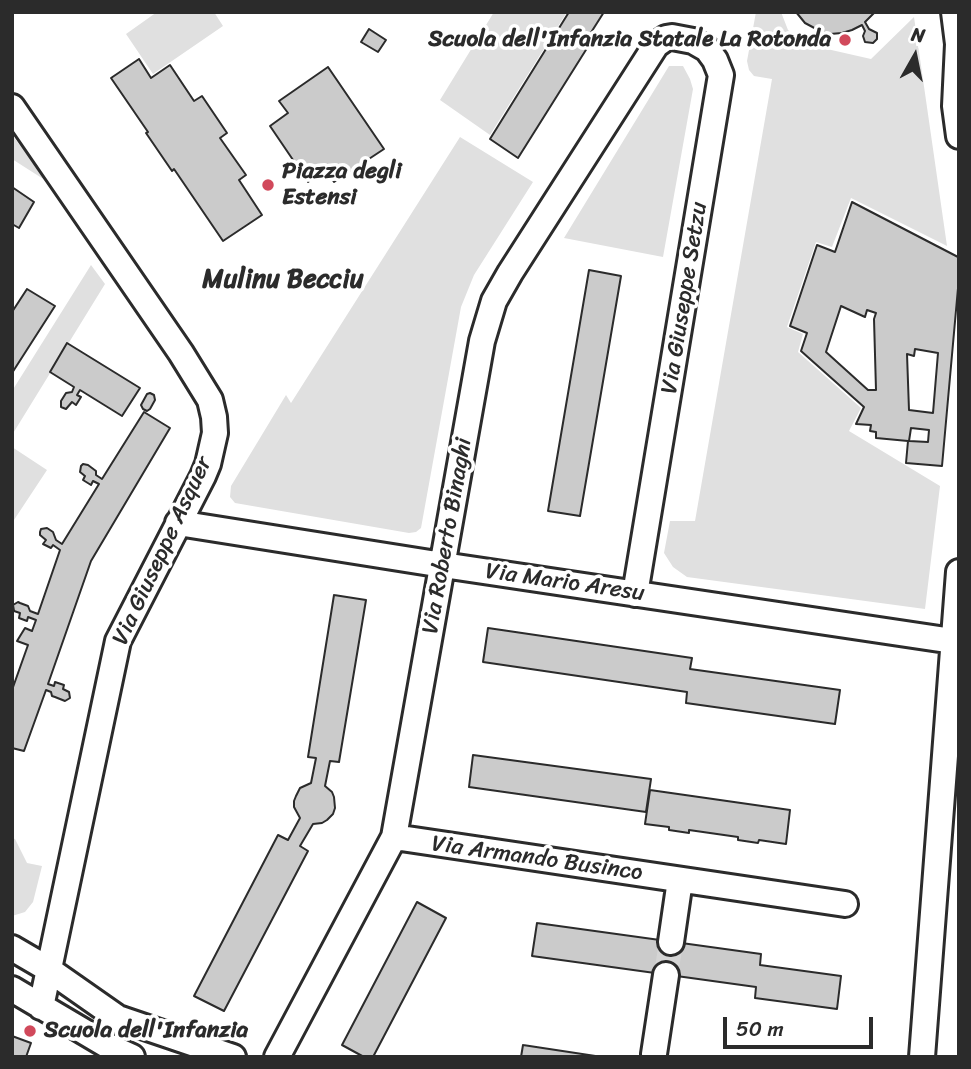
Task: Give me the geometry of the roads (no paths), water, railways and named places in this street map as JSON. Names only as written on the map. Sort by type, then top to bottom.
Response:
[{"type":"street","points":[[954,12],[958,44],[955,106],[959,136]]},
{"type":"street","name":"Via Roberto Binaghi","points":[[277,1057],[394,838],[482,341],[494,301],[656,45],[666,38]]},
{"type":"street","name":"Via Giuseppe Setzu","points":[[635,594],[721,75],[707,49],[686,39],[666,38]]},
{"type":"street","name":"Via Giuseppe Asquer","points":[[12,107],[181,353],[210,400],[215,433],[203,476],[118,640],[41,1007]]},
{"type":"street","name":"Via Mario Aresu","points":[[178,523],[953,641]]},
{"type":"street","points":[[922,1057],[959,572]]},
{"type":"street","name":"Via Armando Businco","points":[[394,838],[845,904]]},
{"type":"street","points":[[671,942],[680,880]]},
{"type":"street","points":[[12,948],[48,969],[118,1018],[233,1057]]},
{"type":"street","points":[[654,1055],[666,975]]},
{"type":"street","points":[[12,989],[110,1047],[132,1057]]},
{"type":"tunnel","points":[[666,975],[671,942]]},
{"type":"place","name":"Scuola dell'Infanzia Statale La Rotonda","points":[[845,40]]},
{"type":"place","name":"Piazza degli Estensi","points":[[268,185]]},
{"type":"place","name":"Scuola dell'Infanzia","points":[[30,1031]]},
{"type":"district","name":"Mulinu Becciu","points":[[283,280]]}]
